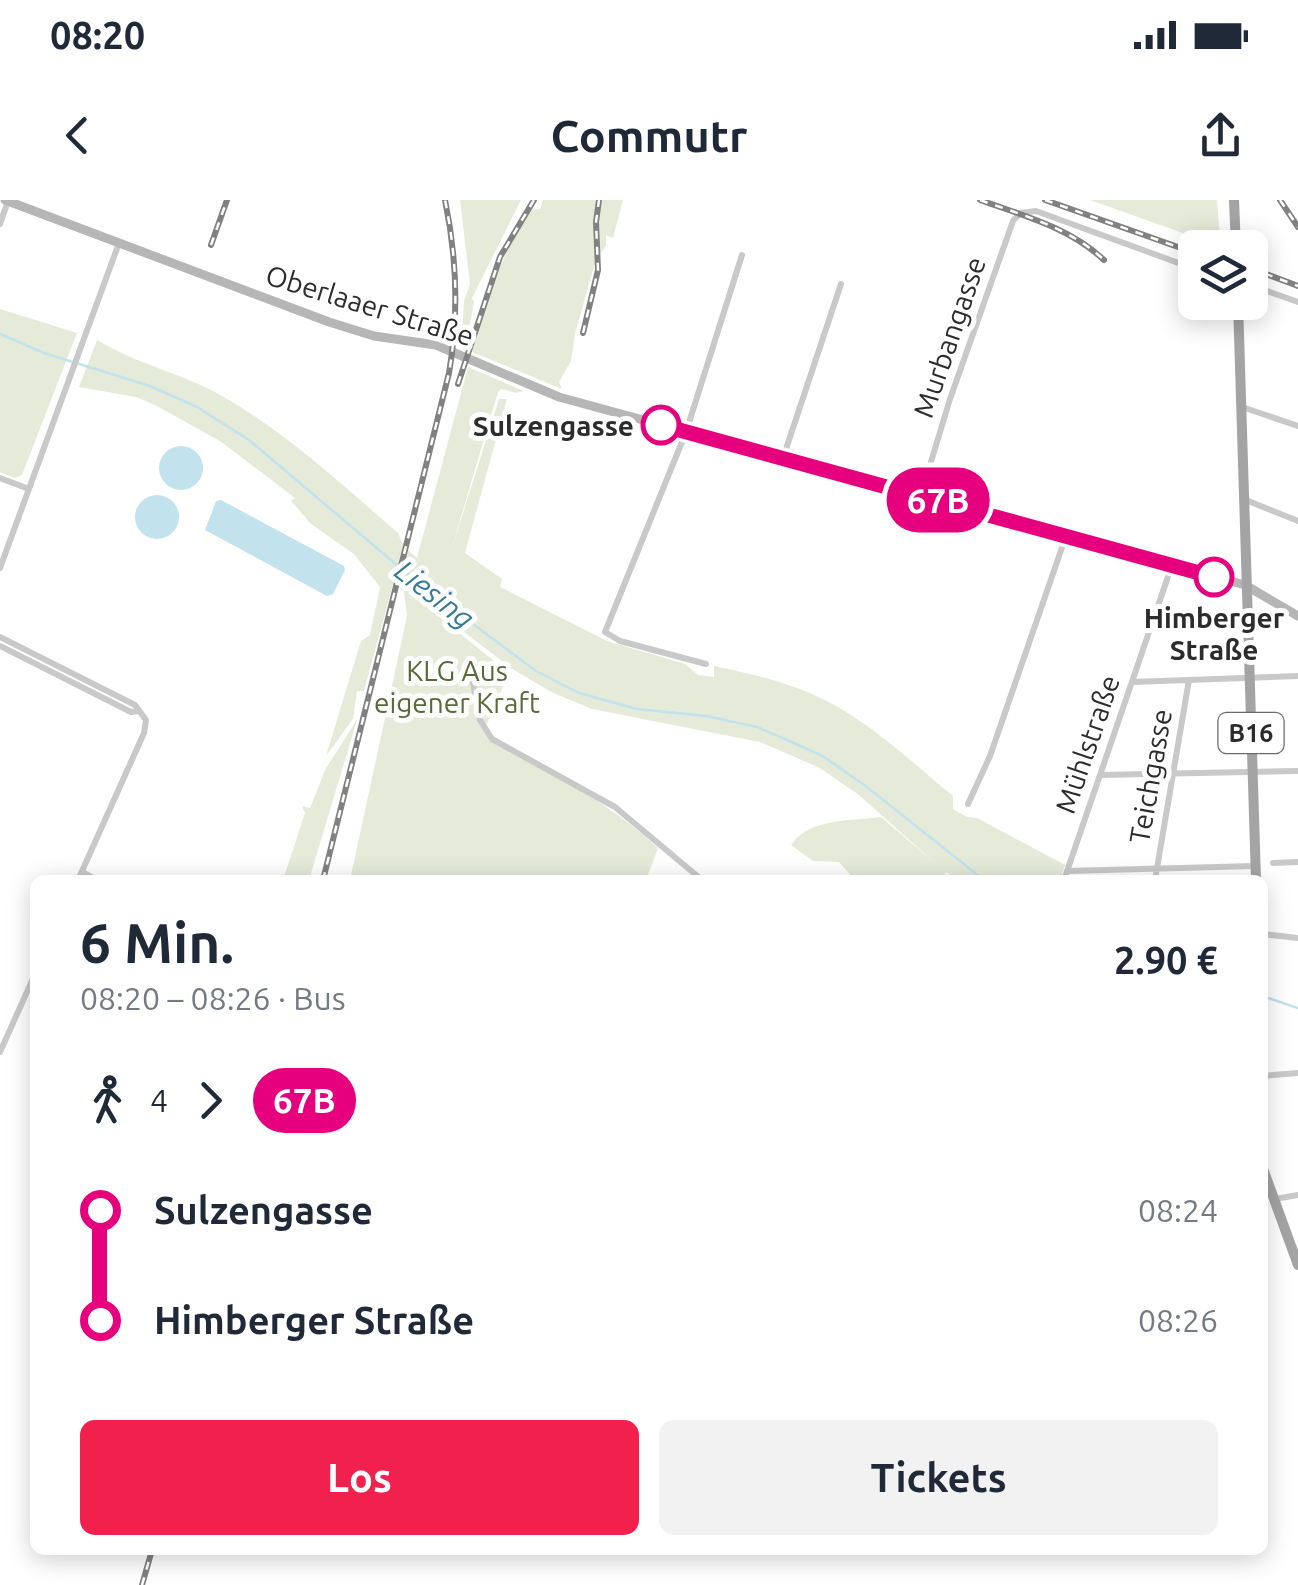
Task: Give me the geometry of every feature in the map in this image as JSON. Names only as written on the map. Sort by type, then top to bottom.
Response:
[{"type":"main road","points":[[1234,200],[1235,230]]},
{"type":"main road","name":"Oberlaaer Straße","points":[[6,201],[329,322],[374,336],[436,346],[559,397],[1245,585],[1298,616]]},
{"type":"main road","name":"B16","points":[[1239,320],[1256,875]]},
{"type":"main road","points":[[1268,1191],[1298,1265]]},
{"type":"street","points":[[0,224],[6,201]]},
{"type":"street","name":"Murbangasse","points":[[921,495],[950,399],[1013,221],[1023,212],[1036,210],[1178,262]]},
{"type":"street","points":[[0,568],[119,243]]},
{"type":"street","points":[[706,664],[620,641],[606,632],[686,432],[742,254]]},
{"type":"street","points":[[783,458],[841,284]]},
{"type":"street","points":[[1268,291],[1298,302]]},
{"type":"street","points":[[1241,406],[1298,426]]},
{"type":"street","points":[[0,478],[29,489]]},
{"type":"street","points":[[1244,499],[1298,520]]},
{"type":"street","points":[[968,804],[990,756],[1066,536]]},
{"type":"street","name":"Mühlstraße","points":[[1066,875],[1172,565]]},
{"type":"street","points":[[0,637],[135,705],[141,714],[144,732],[80,875]]},
{"type":"street","points":[[0,646],[141,714]]},
{"type":"street","points":[[1132,682],[1298,676]]},
{"type":"street","name":"Teichgasse","points":[[1156,875],[1189,680]]},
{"type":"street","points":[[472,683],[480,720],[492,740],[616,807],[696,875]]},
{"type":"street","points":[[1100,775],[1298,771]]},
{"type":"street","points":[[1273,863],[1298,862]]},
{"type":"street","points":[[1067,870],[1256,866]]},
{"type":"street","points":[[1268,935],[1298,938]]},
{"type":"street","points":[[0,1052],[30,985]]},
{"type":"street","points":[[1268,1076],[1298,1073]]},
{"type":"street","points":[[1274,1200],[1298,1196]]},
{"type":"green space","points":[[460,200],[521,200],[472,298],[467,339],[462,339],[464,301],[470,284]]},
{"type":"green space","points":[[543,200],[623,200],[613,238],[606,235],[606,246],[596,259],[571,361],[559,382],[562,389],[472,352],[503,260],[521,226],[532,210],[540,209]]},
{"type":"green space","points":[[1090,200],[1217,200],[1219,230],[1178,231]]},
{"type":"green space","points":[[0,309],[77,333],[22,475],[15,478],[0,472]]},
{"type":"green space","name":"KLG Aus eigener Kraft","points":[[97,340],[207,388],[269,426],[313,460],[398,533],[403,545],[417,558],[468,367],[524,391],[498,392],[451,551],[499,399],[507,399],[465,553],[502,579],[500,587],[607,641],[685,664],[698,675],[714,677],[714,666],[772,680],[827,701],[877,733],[953,796],[953,809],[1065,865],[1062,875],[851,875],[839,862],[813,861],[791,845],[808,830],[844,820],[881,817],[936,864],[859,795],[820,768],[760,742],[592,709],[551,692],[511,668],[434,609],[509,673],[484,730],[492,739],[599,802],[658,848],[648,875],[351,875],[407,616],[404,591],[393,584],[364,691],[357,691],[353,719],[326,756],[361,641],[370,635],[380,587],[354,554],[311,524],[291,501],[295,498],[220,441],[136,397],[79,387]]},
{"type":"green space","points":[[357,720],[310,875],[285,875],[305,813],[302,806],[310,808],[326,768]]},
{"type":"water","points":[[181,446],[197,452],[203,468],[197,484],[181,490],[165,484],[159,468],[165,452]]},
{"type":"water","points":[[157,495],[173,501],[179,517],[173,533],[157,539],[141,533],[135,517],[141,501]]},
{"type":"water","points":[[221,500],[344,566],[333,594],[327,596],[205,530],[216,501]]},
{"type":"waterway","name":"Liesing","points":[[0,334],[44,353],[150,386],[197,407],[249,440],[418,583],[536,671],[579,693],[637,709],[706,716],[757,727],[821,755],[978,875]]},
{"type":"waterway","name":"Liesing","points":[[1268,998],[1298,1008]]},
{"type":"railway","points":[[211,245],[227,200]]},
{"type":"railway","points":[[324,875],[449,373],[455,286],[445,200]]},
{"type":"railway","points":[[458,384],[500,257],[534,200]]},
{"type":"railway","points":[[583,333],[598,270],[599,200]]},
{"type":"railway","points":[[980,200],[1061,231],[1104,260]]},
{"type":"railway","points":[[1045,200],[1178,247]]},
{"type":"railway","points":[[1280,200],[1298,227]]},
{"type":"railway","points":[[1268,275],[1298,286]]},
{"type":"railway","points":[[142,1585],[151,1555]]},
{"type":"bus line","name":"67B","points":[[661,425],[1214,577]]},
{"type":"place","name":"Sulzengasse","points":[[661,425]]},
{"type":"place","name":"Himberger Straße","points":[[1214,577]]}]
